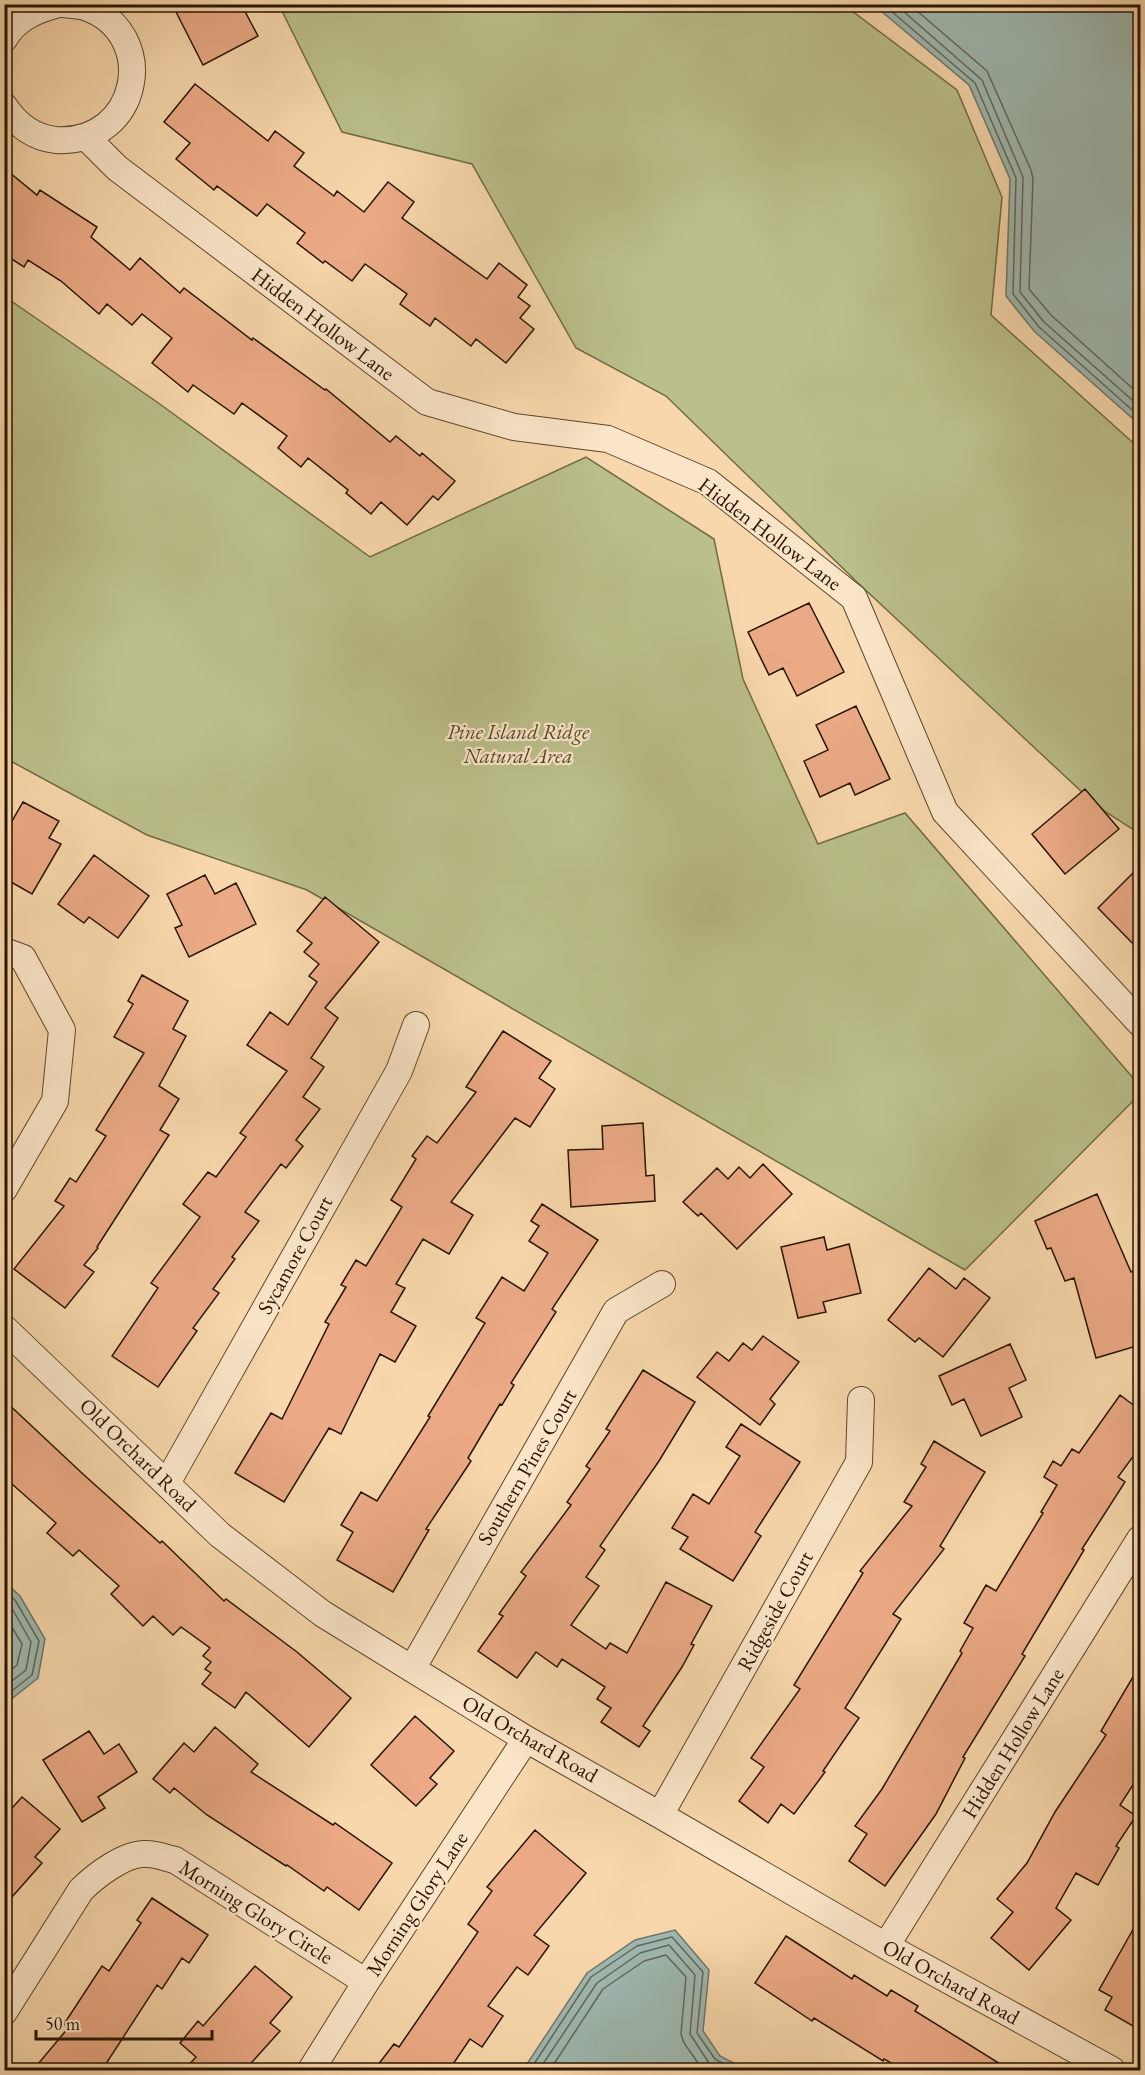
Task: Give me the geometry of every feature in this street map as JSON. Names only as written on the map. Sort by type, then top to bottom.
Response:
[{"type":"street","points":[[4,39],[20,20],[39,9],[61,4],[84,7],[105,18],[121,35],[131,56],[132,80],[125,103],[111,122],[87,138],[70,141],[49,139],[29,131],[12,117],[4,106]]},
{"type":"street","name":"Hidden Hollow Lane","points":[[87,138],[117,168],[427,402],[514,426],[608,439],[708,482],[854,598],[945,812],[1140,1023]]},
{"type":"street","points":[[4,951],[23,958],[62,1030],[55,1101],[4,1189]]},
{"type":"street","name":"Sycamore Court","points":[[167,1483],[399,1071],[416,1025]]},
{"type":"street","name":"Southern Pines Court","points":[[412,1669],[616,1311],[662,1284]]},
{"type":"street","name":"Old Orchard Road","points":[[4,1328],[220,1535],[323,1614],[526,1739],[886,1946],[1112,2070]]},
{"type":"street","name":"Ridgeside Court","points":[[660,1815],[859,1462],[861,1400]]},
{"type":"street","name":"Hidden Hollow Lane","points":[[886,1946],[1140,1539]]},
{"type":"street","name":"Morning Glory Lane","points":[[310,2070],[526,1739]]},
{"type":"street","name":"Morning Glory Circle","points":[[4,2012],[81,1890],[96,1875],[122,1860],[145,1853],[175,1860],[366,1982]]},
{"type":"green space","points":[[279,5],[844,5],[957,90],[1002,197],[991,315],[1140,449],[1140,834],[1098,807],[858,583],[666,396],[576,348],[472,164],[342,132]]},
{"type":"green space","name":"Pine Island Ridge Natural Area","points":[[4,296],[157,402],[370,557],[586,457],[714,539],[743,679],[818,844],[905,813],[1140,1086],[1140,1094],[965,1270],[307,890],[147,835],[5,758]]},
{"type":"water","points":[[874,5],[1140,5],[1140,425],[1034,331],[1006,296],[1010,179],[969,85]]},
{"type":"water","points":[[5,1582],[20,1596],[45,1639],[38,1678],[5,1704]]},
{"type":"water","points":[[675,1930],[709,1970],[703,2031],[720,2056],[747,2070],[523,2070],[587,1973],[635,1940]]},
{"type":"building","points":[[172,4],[241,4],[258,36],[203,65]]},
{"type":"building","points":[[195,84],[268,141],[275,131],[304,153],[294,166],[334,196],[337,191],[364,212],[388,182],[414,202],[402,218],[487,279],[499,263],[527,285],[518,297],[530,306],[520,318],[534,329],[506,363],[476,339],[471,346],[435,318],[430,326],[400,304],[407,294],[365,264],[352,281],[325,261],[323,263],[297,243],[305,233],[267,204],[257,216],[217,186],[214,190],[176,159],[190,143],[164,122]]},
{"type":"building","points":[[4,168],[37,195],[40,190],[97,227],[91,237],[130,270],[140,258],[180,293],[184,288],[252,340],[253,338],[326,389],[390,442],[396,436],[420,456],[422,453],[455,481],[438,500],[433,496],[407,525],[381,502],[371,514],[346,493],[348,490],[308,458],[301,467],[278,448],[287,436],[242,403],[234,414],[193,385],[188,392],[152,363],[172,338],[142,314],[132,325],[107,304],[99,314],[61,281],[28,260],[24,267],[4,254]]},
{"type":"building","points":[[809,603],[844,672],[797,696],[783,668],[769,675],[748,632]]},
{"type":"building","points":[[856,706],[890,779],[855,795],[850,783],[820,797],[804,761],[828,750],[816,725]]},
{"type":"building","points":[[1085,789],[1119,829],[1065,874],[1032,834]]},
{"type":"building","points":[[23,802],[59,821],[49,838],[61,844],[32,894],[4,878],[4,835]]},
{"type":"building","points":[[94,855],[149,896],[118,938],[89,917],[84,923],[58,904]]},
{"type":"building","points":[[1140,866],[1140,951],[1098,908]]},
{"type":"building","points":[[205,875],[215,894],[236,883],[256,924],[189,957],[175,928],[182,925],[167,894]]},
{"type":"building","points":[[325,897],[379,942],[325,1008],[338,1018],[311,1058],[324,1067],[303,1097],[320,1109],[296,1140],[303,1146],[286,1168],[281,1164],[245,1212],[259,1221],[232,1257],[235,1259],[213,1289],[219,1293],[193,1328],[197,1331],[158,1387],[112,1356],[158,1288],[151,1283],[200,1217],[183,1204],[208,1172],[216,1177],[246,1137],[240,1133],[287,1071],[247,1045],[270,1012],[288,1025],[317,982],[309,976],[319,964],[304,952],[312,943],[297,931]]},
{"type":"building","points":[[142,975],[188,1001],[173,1029],[186,1036],[159,1086],[179,1099],[160,1130],[169,1135],[98,1248],[84,1265],[94,1272],[65,1308],[14,1269],[64,1206],[55,1201],[70,1178],[76,1182],[106,1136],[96,1130],[144,1053],[114,1037],[133,1004],[128,1001]]},
{"type":"building","points":[[503,1031],[551,1061],[539,1078],[555,1089],[530,1127],[515,1118],[451,1202],[473,1215],[449,1254],[423,1239],[396,1284],[405,1288],[391,1312],[416,1326],[395,1362],[380,1354],[341,1434],[329,1428],[284,1502],[235,1473],[271,1413],[282,1419],[329,1324],[325,1322],[346,1287],[341,1285],[356,1260],[366,1266],[402,1207],[391,1200],[416,1159],[412,1156],[427,1136],[437,1143],[476,1092],[466,1087]]},
{"type":"building","points":[[643,1123],[646,1176],[654,1175],[655,1201],[571,1207],[568,1150],[603,1149],[602,1126]]},
{"type":"building","points":[[763,1164],[792,1194],[737,1249],[701,1213],[698,1216],[683,1202],[717,1168],[728,1179],[739,1167],[750,1178]]},
{"type":"building","points":[[1097,1194],[1131,1272],[1140,1270],[1140,1345],[1096,1358],[1074,1278],[1065,1281],[1051,1248],[1047,1249],[1035,1221]]},
{"type":"building","points":[[542,1204],[598,1240],[552,1309],[556,1312],[511,1383],[514,1385],[468,1458],[471,1461],[426,1529],[429,1530],[393,1592],[337,1560],[353,1532],[341,1525],[361,1492],[377,1501],[485,1323],[476,1318],[502,1277],[524,1291],[548,1253],[529,1241],[539,1226],[531,1221]]},
{"type":"building","points":[[824,1237],[827,1250],[849,1244],[861,1293],[823,1302],[826,1312],[798,1318],[781,1247]]},
{"type":"building","points":[[929,1268],[956,1289],[964,1278],[990,1298],[943,1357],[919,1338],[915,1342],[888,1320]]},
{"type":"building","points":[[763,1336],[799,1362],[770,1399],[775,1404],[760,1425],[697,1377],[717,1352],[729,1361],[743,1343],[752,1350]]},
{"type":"building","points":[[1010,1344],[1026,1380],[1009,1388],[1022,1417],[981,1436],[964,1399],[952,1405],[939,1376]]},
{"type":"building","points":[[643,1370],[695,1402],[659,1461],[600,1546],[605,1550],[586,1577],[599,1586],[571,1625],[606,1649],[610,1643],[627,1653],[666,1582],[712,1606],[691,1644],[694,1645],[682,1667],[643,1726],[650,1731],[639,1747],[601,1722],[611,1708],[597,1699],[605,1687],[562,1659],[557,1667],[536,1652],[517,1678],[478,1651],[503,1616],[499,1614],[526,1576],[521,1572],[571,1505],[567,1502],[590,1469],[586,1466],[610,1431],[606,1429]]},
{"type":"building","points":[[1120,1395],[1140,1410],[1140,1447],[1118,1477],[1125,1482],[1082,1549],[1084,1550],[1022,1654],[1025,1656],[963,1757],[965,1758],[936,1814],[885,1886],[849,1861],[867,1834],[855,1826],[882,1789],[962,1653],[960,1651],[973,1628],[964,1623],[986,1585],[996,1591],[1043,1513],[1041,1512],[1057,1485],[1044,1477],[1053,1461],[1061,1466],[1072,1449],[1079,1453]]},
{"type":"building","points":[[4,1400],[160,1543],[162,1541],[224,1601],[226,1599],[297,1652],[351,1698],[309,1747],[246,1692],[235,1708],[202,1684],[211,1673],[205,1669],[211,1662],[203,1656],[210,1648],[181,1627],[173,1635],[153,1616],[143,1626],[111,1594],[119,1586],[79,1550],[73,1556],[47,1533],[56,1523],[4,1477]]},
{"type":"building","points":[[741,1424],[800,1462],[755,1532],[761,1536],[733,1581],[680,1549],[688,1537],[672,1528],[693,1494],[709,1504],[740,1456],[726,1447]]},
{"type":"building","points":[[934,1441],[985,1472],[940,1546],[944,1549],[893,1614],[901,1619],[845,1708],[859,1718],[823,1771],[825,1772],[794,1814],[781,1804],[768,1823],[739,1801],[764,1767],[751,1758],[800,1689],[794,1685],[863,1573],[860,1571],[912,1506],[904,1502],[926,1467],[921,1464]]},
{"type":"building","points":[[1140,1665],[1140,1774],[1120,1805],[1136,1816],[1116,1846],[1119,1848],[1098,1885],[1076,1873],[1056,1908],[1071,1920],[1029,1970],[991,1938],[1013,1912],[997,1899],[1027,1863],[1055,1812],[1106,1735],[1101,1731]]},
{"type":"building","points":[[415,1716],[454,1751],[430,1778],[437,1784],[416,1806],[371,1765]]},
{"type":"building","points":[[215,1727],[258,1764],[251,1772],[333,1825],[335,1823],[392,1863],[359,1910],[327,1887],[324,1891],[207,1815],[174,1788],[170,1793],[153,1779],[184,1743],[194,1752]]},
{"type":"building","points":[[89,1731],[104,1754],[119,1744],[137,1772],[98,1797],[105,1808],[82,1822],[43,1760]]},
{"type":"building","points":[[22,1797],[60,1829],[35,1857],[42,1863],[4,1906],[4,1817]]},
{"type":"building","points":[[535,1830],[586,1873],[534,1935],[549,1946],[528,1975],[517,1967],[488,2006],[503,2016],[482,2047],[470,2039],[449,2070],[374,2070],[394,2044],[399,2047],[478,1932],[468,1924],[492,1891],[487,1887]]},
{"type":"building","points":[[152,1898],[208,1935],[189,1963],[182,1958],[162,1989],[157,1985],[102,2070],[33,2070],[69,2027],[64,2024],[102,1966],[109,1971],[141,1923],[137,1920]]},
{"type":"building","points":[[1140,1917],[1140,2030],[1105,2010],[1112,1997],[1099,1990]]},
{"type":"building","points":[[786,1936],[852,1979],[854,1975],[887,1996],[891,1990],[918,2006],[915,2011],[1010,2070],[904,2070],[884,2059],[883,2061],[814,2018],[812,2021],[755,1983]]},
{"type":"building","points":[[255,1966],[292,1997],[270,2023],[280,2031],[245,2070],[184,2070],[196,2057],[180,2043],[198,2021],[203,2026]]}]
